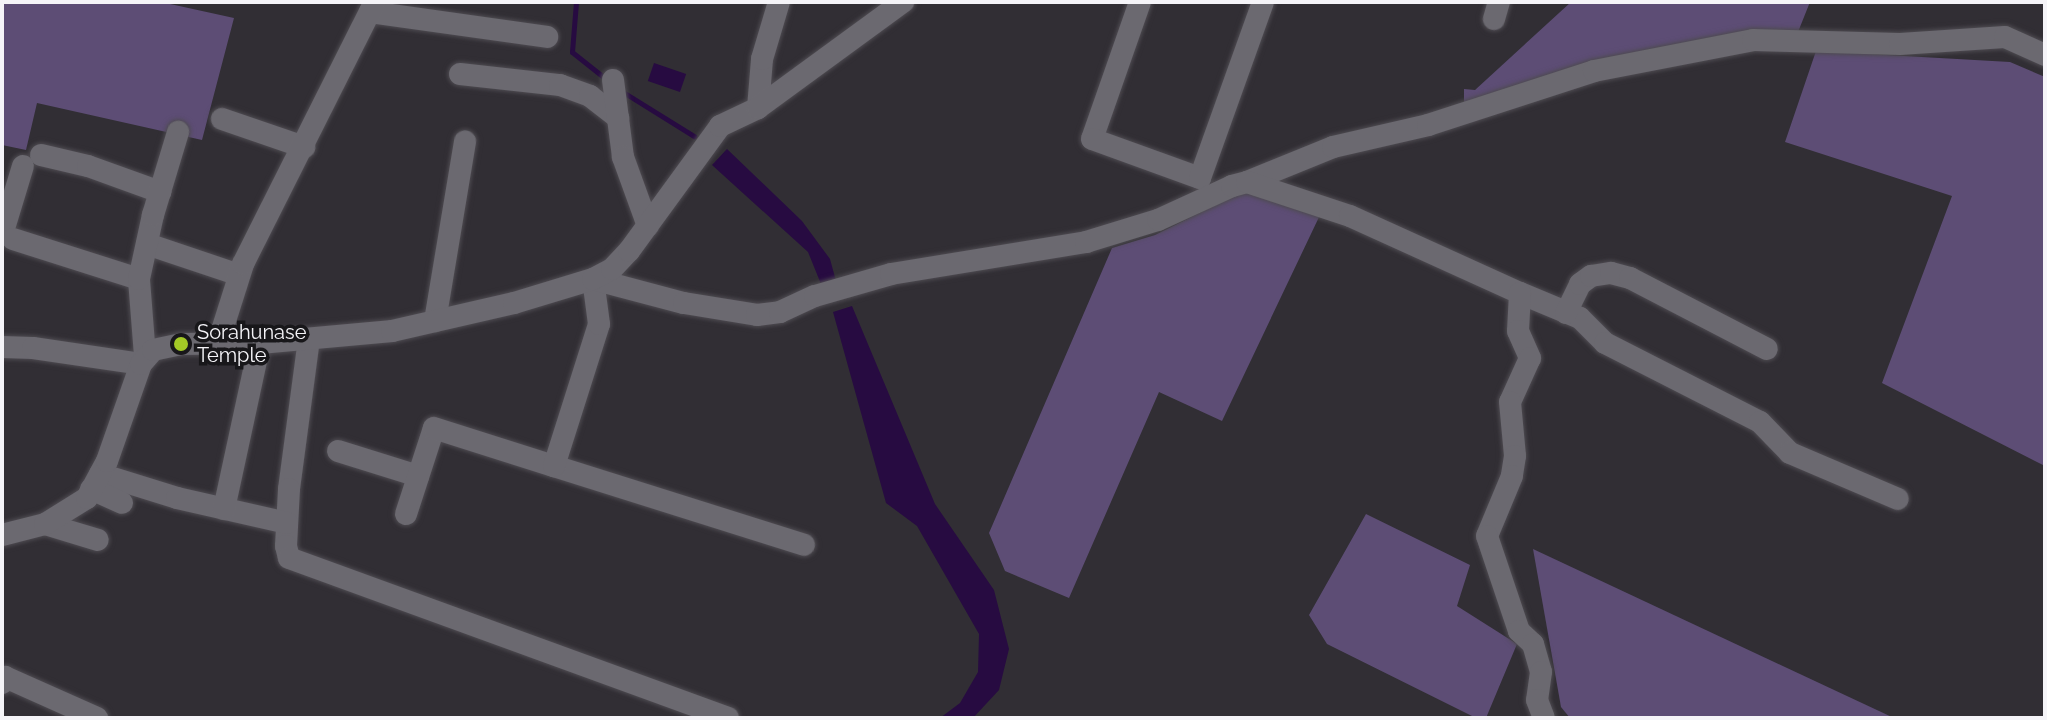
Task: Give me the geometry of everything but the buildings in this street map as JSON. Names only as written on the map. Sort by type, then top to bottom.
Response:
[{"type":"street","points":[[758,108],[762,59],[779,2]]},
{"type":"street","points":[[2,535],[45,524],[87,498],[143,360],[153,350],[181,344],[260,343],[392,331],[514,303],[593,279],[612,269],[648,226],[698,152],[720,126],[758,108],[903,2]]},
{"type":"street","points":[[1140,2],[1092,139],[1200,178],[1263,2]]},
{"type":"street","points":[[218,343],[239,275],[372,7],[547,37]]},
{"type":"street","points":[[593,279],[684,303],[757,315],[780,312],[815,296],[891,274],[1086,242],[1158,220],[1232,186],[1333,147],[1428,125],[1594,71],[1753,40],[1900,44],[2005,37],[2045,55]]},
{"type":"street","points":[[460,74],[560,85],[590,96],[618,118]]},
{"type":"street","points":[[614,87],[623,157],[648,226]]},
{"type":"street","points":[[222,119],[304,147]]},
{"type":"street","points":[[143,360],[139,279],[178,132]]},
{"type":"street","points":[[435,321],[465,141]]},
{"type":"street","points":[[139,279],[7,237],[32,160],[88,166],[160,192]]},
{"type":"street","points":[[1247,182],[1350,216],[1580,318],[1605,343],[1760,422],[1790,453],[1898,499]]},
{"type":"street","points":[[147,244],[239,275]]},
{"type":"street","points":[[1566,313],[1580,284],[1591,276],[1611,273],[1630,278],[1767,349]]},
{"type":"street","points":[[554,466],[599,324],[593,279]]},
{"type":"street","points":[[1520,293],[1518,331],[1530,358],[1510,402],[1515,456],[1512,476],[1487,536],[1519,631],[1533,644],[1541,672],[1537,700],[1544,718]]},
{"type":"street","points":[[309,339],[287,523],[289,558],[728,718]]},
{"type":"street","points":[[224,509],[260,343]]},
{"type":"street","points":[[2,347],[143,360]]},
{"type":"street","points":[[406,514],[434,428],[804,545]]},
{"type":"street","points":[[338,451],[418,476]]},
{"type":"street","points":[[96,481],[287,523]]},
{"type":"street","points":[[96,481],[122,503]]},
{"type":"street","points":[[45,524],[98,540]]},
{"type":"street","points":[[2,683],[5,677],[97,718]]},
{"type":"shaded area","points":[[2,2],[161,2],[234,18],[202,140],[37,103],[26,150],[2,145]]},
{"type":"shaded area","points":[[1571,2],[1810,2],[1796,37],[1464,103],[1464,89],[1475,90]]},
{"type":"shaded area","points":[[1816,51],[2010,62],[2045,77],[2045,466],[1882,383],[1952,196],[1785,142]]},
{"type":"shaded area","points":[[654,63],[686,74],[680,92],[648,81]]},
{"type":"shaded area","points":[[727,149],[802,221],[830,259],[836,281],[823,289],[808,252],[712,165]]},
{"type":"shaded area","points":[[1246,190],[1320,215],[1222,421],[1159,392],[1069,598],[1005,571],[989,533],[1112,248],[1155,235]]},
{"type":"shaded area","points":[[852,306],[935,504],[994,590],[1009,649],[999,690],[973,718],[940,718],[960,703],[978,672],[979,634],[917,526],[886,503],[833,312]]},
{"type":"shaded area","points":[[1366,514],[1470,565],[1457,606],[1517,644],[1486,718],[1476,718],[1327,644],[1309,615]]},
{"type":"shaded area","points":[[1533,549],[1894,718],[1570,718],[1561,707]]},
{"type":"waterway","points":[[576,2],[572,52],[606,79]]},
{"type":"waterway","points":[[623,92],[694,136]]},
{"type":"place","name":"Sorahunase Temple","points":[[181,344]]}]
